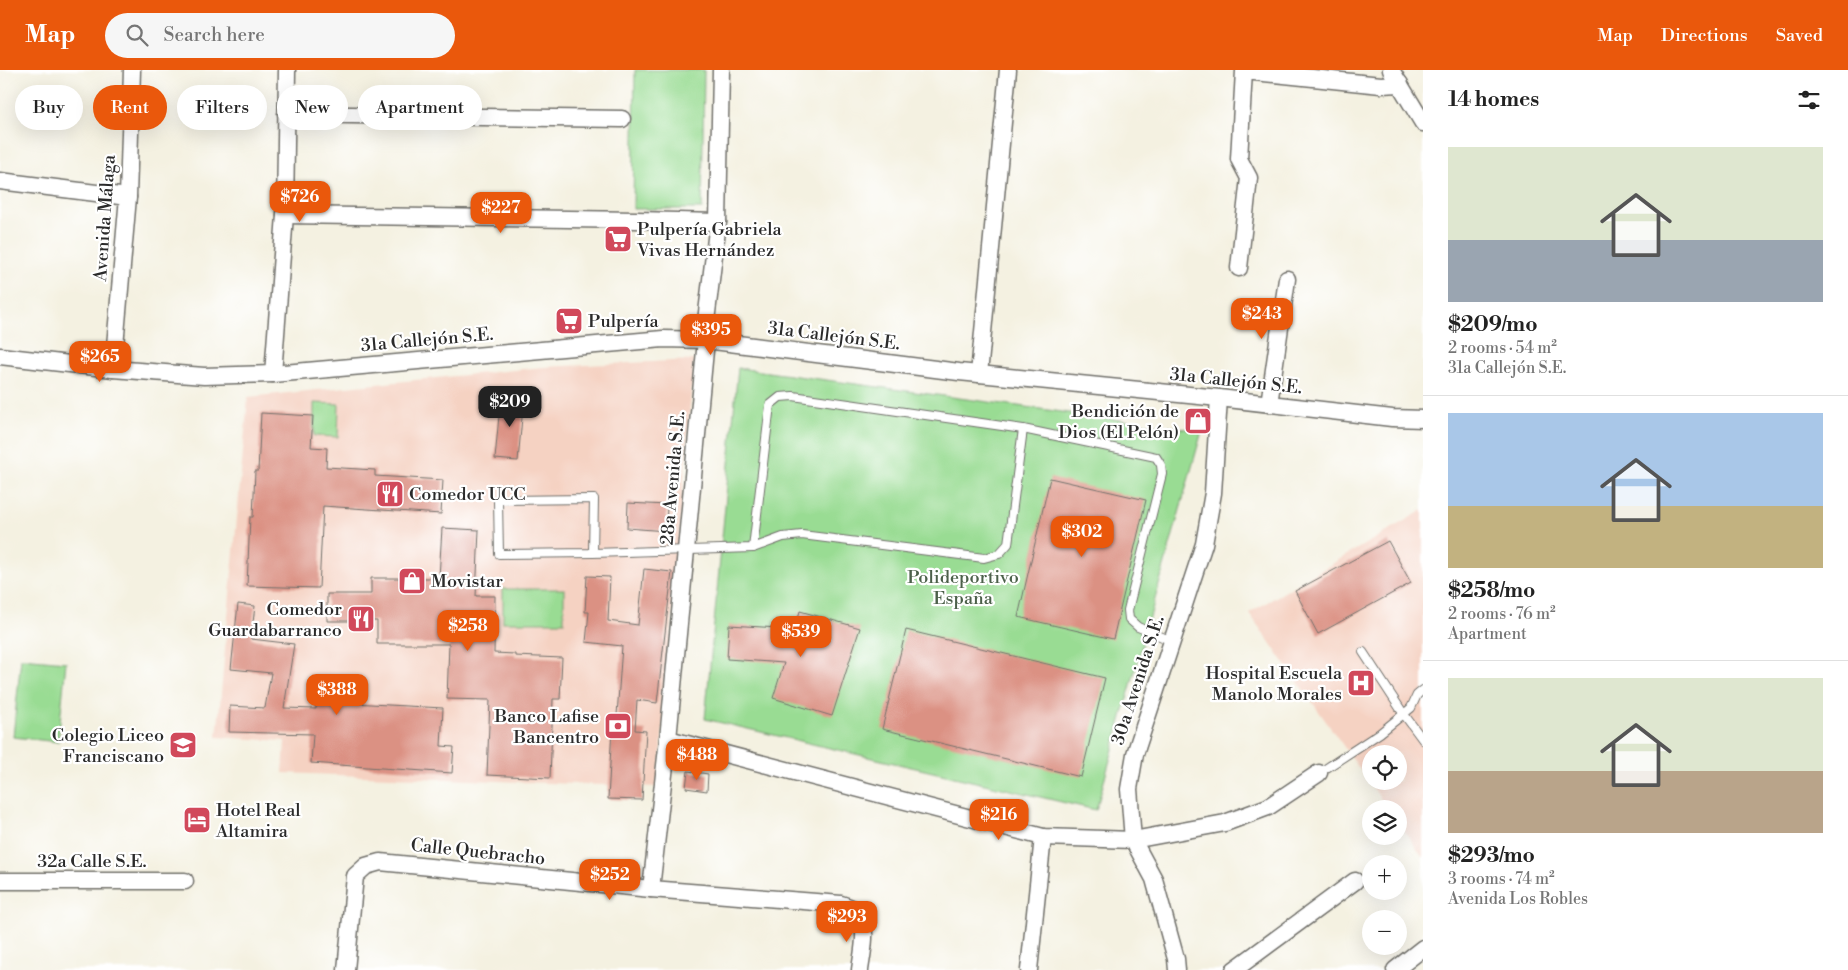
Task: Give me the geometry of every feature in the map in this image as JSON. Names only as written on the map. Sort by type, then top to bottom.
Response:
[{"type":"street","name":"Avenida Málaga","points":[[113,369],[128,197],[132,70]]},
{"type":"street","points":[[286,70],[286,85]]},
{"type":"street","name":"28a Avenida S.E.","points":[[651,889],[668,739],[706,340],[706,321],[718,222],[721,70]]},
{"type":"street","points":[[979,374],[1008,70]]},
{"type":"street","points":[[1239,268],[1249,178],[1239,159],[1244,71],[1381,85],[1395,77],[1423,124]]},
{"type":"street","points":[[348,115],[622,119]]},
{"type":"street","points":[[273,374],[285,215],[286,130]]},
{"type":"street","points":[[0,181],[128,197]]},
{"type":"street","points":[[285,215],[718,222]]},
{"type":"street","points":[[1269,404],[1286,279]]},
{"type":"street","name":"31a Callejón S.E.","points":[[0,356],[113,369],[204,376],[273,374],[664,339],[706,340],[979,374],[1219,398],[1392,418],[1423,419]]},
{"type":"street","name":"30a Avenida S.E.","points":[[1177,970],[1176,959],[1154,879],[1134,840],[1130,789],[1135,754],[1204,544],[1213,493],[1219,398]]},
{"type":"street","points":[[668,739],[1043,837],[1134,840],[1225,823],[1268,807],[1319,774]]},
{"type":"street","points":[[1030,970],[1043,837]]},
{"type":"street","name":"Calle Quebracho","points":[[346,970],[356,876],[366,866],[380,862],[651,889],[841,904],[855,910],[860,917],[864,932],[860,970]]},
{"type":"street","name":"32a Calle S.E.","points":[[0,881],[185,880]]},
{"type":"street","points":[[1234,970],[1355,882]]},
{"type":"street","points":[[1395,970],[1423,948]]},
{"type":"lane","points":[[753,548],[770,405],[780,397],[793,396],[1023,429],[1156,457],[1161,465],[1162,474],[1128,610],[1129,619],[1138,627],[1172,641]]},
{"type":"lane","points":[[593,553],[594,499],[498,500],[499,554],[593,553],[753,548],[783,537],[802,535],[984,558],[999,554],[1008,544],[1023,429]]},
{"type":"lane","points":[[1363,652],[1423,740]]},
{"type":"lane","points":[[1319,774],[1380,733],[1411,708],[1417,695],[1423,690]]},
{"type":"shaded area","points":[[694,360],[658,787],[283,773],[285,741],[217,737],[248,397],[543,367]]},
{"type":"shaded area","name":"Hospital Escuela Manolo Morales","points":[[1423,510],[1423,858],[1407,835],[1407,800],[1382,800],[1375,790],[1407,790],[1407,745],[1362,745],[1362,772],[1249,613]]},
{"type":"green space","points":[[635,70],[704,70],[702,209],[633,209]]},
{"type":"green space","name":"Polideportivo España","points":[[738,368],[1202,431],[1096,810],[705,719]]},
{"type":"green space","points":[[314,403],[339,404],[338,437],[314,436]]},
{"type":"green space","points":[[503,589],[564,589],[564,622],[503,622]]},
{"type":"green space","points":[[21,658],[66,662],[58,742],[13,737]]},
{"type":"building","points":[[501,394],[524,396],[518,461],[495,459]]},
{"type":"building","points":[[261,413],[313,416],[311,447],[327,448],[326,467],[375,470],[375,476],[443,480],[441,514],[323,506],[319,588],[247,586],[250,517],[253,517],[255,471],[258,471]]},
{"type":"building","points":[[1050,478],[1146,500],[1113,639],[1018,617]]},
{"type":"building","points":[[628,503],[667,505],[666,531],[627,528]]},
{"type":"building","points":[[442,528],[479,530],[476,596],[495,596],[494,653],[562,658],[560,699],[553,699],[550,778],[487,775],[490,700],[447,699],[449,644],[377,644],[377,621],[327,621],[327,594],[371,594],[371,578],[439,578]]},
{"type":"building","points":[[1388,541],[1411,583],[1318,634],[1295,591]]},
{"type":"building","points":[[644,569],[672,572],[657,703],[637,700],[635,730],[646,731],[642,800],[608,799],[612,729],[616,729],[622,646],[586,642],[589,612],[585,612],[587,576],[610,577],[608,621],[638,625]]},
{"type":"building","points":[[238,604],[255,606],[251,639],[294,644],[284,708],[316,709],[316,701],[443,708],[441,746],[454,747],[452,773],[311,763],[313,734],[229,732],[230,706],[265,708],[271,673],[231,669]]},
{"type":"building","points":[[800,611],[860,628],[832,716],[773,698],[784,663],[727,659],[729,625],[795,629]]},
{"type":"building","name":"Polideportivo España","points":[[906,630],[1105,678],[1081,777],[882,729]]},
{"type":"building","points":[[688,771],[708,774],[707,791],[686,788]]},
{"type":"place","name":"Pulpería Gabriela Vivas Hernández","points":[[618,239]]},
{"type":"place","name":"Pulpería","points":[[569,321]]},
{"type":"place","name":"Bendición de Dios (El Pelón)","points":[[1198,421]]},
{"type":"place","name":"Comedor UCC","points":[[390,494]]},
{"type":"place","name":"Movistar","points":[[412,581]]},
{"type":"place","name":"Comedor Guardabarranco","points":[[361,619]]},
{"type":"place","name":"Hospital Escuela Manolo Morales","points":[[1361,683]]},
{"type":"place","name":"Banco Lafise Bancentro","points":[[618,726]]},
{"type":"place","name":"Colegio Liceo Franciscano","points":[[183,745]]},
{"type":"place","name":"Hotel Real Altamira","points":[[197,820]]}]
